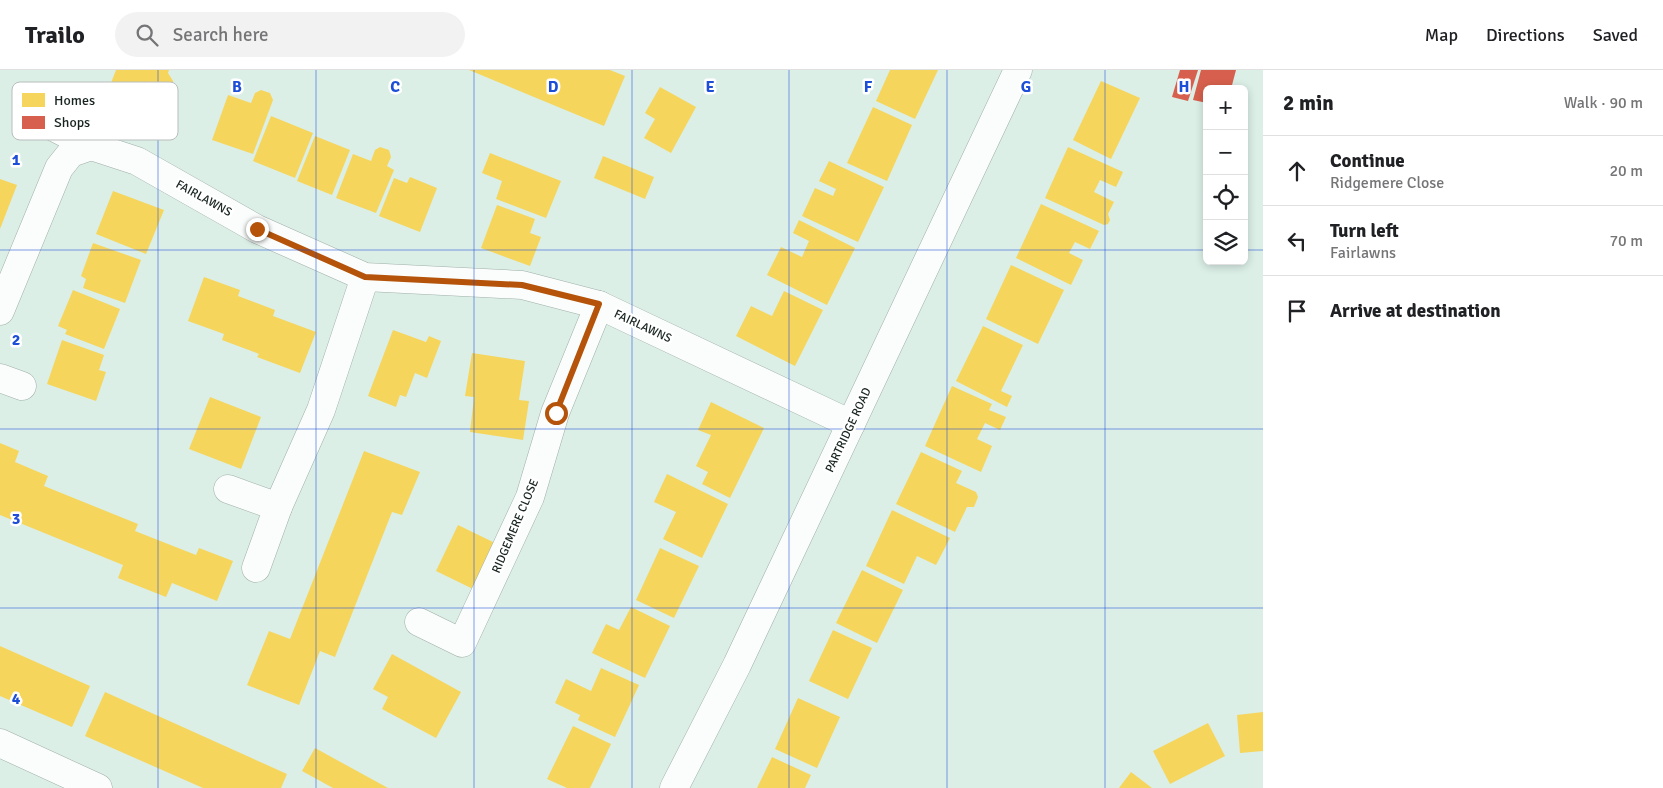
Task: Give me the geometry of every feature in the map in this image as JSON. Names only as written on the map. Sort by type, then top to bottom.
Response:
[{"type":"street","name":"PARTRIDGE ROAD","points":[[674,788],[737,665],[1018,70]]},
{"type":"street","name":"FAIRLAWNS","points":[[79,140],[91,146],[137,161],[257,229],[365,277],[522,285],[599,304],[851,424]]},
{"type":"street","points":[[0,311],[59,168],[72,153],[91,146]]},
{"type":"street","points":[[256,568],[278,507],[321,410],[365,277]]},
{"type":"street","name":"RIDGEMERE CLOSE","points":[[419,622],[462,643],[530,497],[556,413],[599,304]]},
{"type":"street","points":[[228,489],[278,507]]},
{"type":"street","points":[[0,742],[98,788]]},
{"type":"building: Homes","points":[[116,70],[169,70],[168,73],[173,81],[173,82],[111,82]]},
{"type":"building: Homes","points":[[469,70],[610,70],[625,76],[604,126]]},
{"type":"building: Homes","points":[[890,70],[938,70],[915,119],[876,101]]},
{"type":"building: Homes","points":[[1101,81],[1140,98],[1111,159],[1073,140]]},
{"type":"building: Homes","points":[[660,87],[696,107],[671,153],[644,138],[655,119],[645,113]]},
{"type":"building: Homes","points":[[261,90],[270,93],[273,100],[253,154],[212,140],[228,95],[251,103],[255,93]]},
{"type":"building: Homes","points":[[873,107],[912,125],[887,181],[847,163]]},
{"type":"building: Homes","points":[[271,116],[313,133],[295,178],[253,161]]},
{"type":"building: Homes","points":[[315,136],[350,150],[332,195],[297,181]]},
{"type":"building: Homes","points":[[380,147],[389,150],[391,157],[387,166],[394,170],[376,213],[336,198],[353,154],[371,161],[375,150]]},
{"type":"building: Homes","points":[[1068,147],[1123,172],[1116,187],[1100,180],[1094,192],[1114,202],[1108,214],[1110,220],[1108,224],[1104,225],[1045,198]]},
{"type":"building: Homes","points":[[490,153],[561,181],[546,218],[496,199],[502,181],[482,173]]},
{"type":"building: Homes","points":[[603,156],[654,177],[645,199],[594,178]]},
{"type":"building: Homes","points":[[829,161],[884,187],[858,242],[802,216],[815,188],[833,196],[836,189],[819,181]]},
{"type":"building: Homes","points":[[410,177],[437,188],[420,232],[379,216],[394,178],[407,183]]},
{"type":"building: Homes","points":[[0,179],[17,185],[0,229]]},
{"type":"building: Homes","points":[[113,191],[164,210],[146,254],[96,234]]},
{"type":"building: Homes","points":[[1041,204],[1099,231],[1090,249],[1075,242],[1069,253],[1083,260],[1071,285],[1016,258]]},
{"type":"building: Homes","points":[[497,205],[535,219],[530,233],[541,237],[530,266],[481,248]]},
{"type":"building: Homes","points":[[799,220],[855,248],[827,305],[767,275],[781,247],[802,257],[809,241],[793,233]]},
{"type":"building: Homes","points":[[93,243],[141,260],[125,303],[83,288],[86,279],[81,276]]},
{"type":"building: Homes","points":[[1011,265],[1064,290],[1038,344],[986,319]]},
{"type":"building: Homes","points":[[204,277],[240,290],[238,296],[275,310],[273,316],[316,332],[300,373],[257,357],[259,354],[222,340],[224,334],[188,321]]},
{"type":"building: Homes","points":[[73,290],[120,309],[104,349],[65,334],[67,330],[58,326]]},
{"type":"building: Homes","points":[[784,291],[823,310],[795,366],[736,336],[751,306],[772,316]]},
{"type":"building: Homes","points":[[983,326],[1023,345],[1001,391],[1012,396],[1007,407],[956,381]]},
{"type":"building: Homes","points":[[393,330],[426,342],[429,336],[441,341],[427,378],[415,373],[406,397],[400,395],[396,407],[368,396]]},
{"type":"building: Homes","points":[[62,340],[104,355],[99,370],[106,372],[96,401],[47,384]]},
{"type":"building: Homes","points":[[472,353],[525,361],[519,400],[529,401],[523,440],[470,432],[474,397],[465,396]]},
{"type":"building: Homes","points":[[952,386],[992,404],[989,410],[1006,417],[1000,430],[985,423],[977,439],[992,446],[981,472],[925,446]]},
{"type":"building: Homes","points":[[210,397],[261,417],[241,469],[189,449]]},
{"type":"building: Homes","points":[[711,402],[764,428],[730,498],[702,484],[708,472],[696,466],[711,435],[698,430]]},
{"type":"building: Homes","points":[[0,443],[19,451],[15,462],[48,476],[44,486],[138,524],[135,531],[196,555],[199,548],[233,561],[217,601],[172,583],[166,597],[118,578],[123,565],[0,515]]},
{"type":"building: Homes","points":[[364,451],[420,472],[402,515],[392,512],[335,657],[320,651],[299,705],[247,685],[269,631],[290,639]]},
{"type":"building: Homes","points":[[921,452],[962,471],[956,483],[976,492],[978,497],[974,507],[967,507],[955,532],[896,504]]},
{"type":"building: Homes","points":[[667,474],[728,504],[702,558],[663,539],[676,512],[654,502]]},
{"type":"building: Homes","points":[[892,510],[950,538],[936,565],[917,556],[904,584],[866,566]]},
{"type":"building: Homes","points":[[458,525],[495,543],[473,589],[436,571]]},
{"type":"building: Homes","points":[[660,548],[699,566],[674,618],[636,600]]},
{"type":"building: Homes","points":[[862,570],[903,590],[877,643],[836,623]]},
{"type":"building: Homes","points":[[631,607],[670,626],[645,678],[592,653],[606,624],[619,630]]},
{"type":"building: Homes","points":[[833,630],[872,648],[848,699],[809,681]]},
{"type":"building: Homes","points":[[0,646],[90,686],[72,727],[0,696]]},
{"type":"building: Homes","points":[[392,654],[461,692],[436,738],[382,709],[388,697],[373,689]]},
{"type":"building: Homes","points":[[601,668],[639,685],[615,737],[578,720],[580,715],[555,703],[566,679],[591,691]]},
{"type":"building: Homes","points":[[105,692],[287,774],[281,788],[203,788],[85,736]]},
{"type":"building: Homes","points":[[798,698],[840,717],[817,768],[775,749]]},
{"type":"building: Homes","points":[[1263,712],[1263,751],[1240,753],[1237,715]]},
{"type":"building: Homes","points":[[1208,723],[1225,756],[1170,784],[1153,751]]},
{"type":"building: Homes","points":[[573,726],[611,744],[590,788],[567,788],[547,779]]},
{"type":"building: Homes","points":[[315,748],[388,788],[333,788],[302,771]]},
{"type":"building: Homes","points":[[772,757],[811,775],[805,788],[757,788]]},
{"type":"building: Homes","points":[[1131,772],[1152,788],[1119,788]]},
{"type":"building: Shops","points":[[1180,70],[1198,70],[1188,101],[1172,97]]},
{"type":"building: Shops","points":[[1201,70],[1236,70],[1232,85],[1203,85],[1203,102],[1193,100]]},
{"type":"route","points":[[257,229],[365,277],[522,285],[599,304],[556,413]]}]
